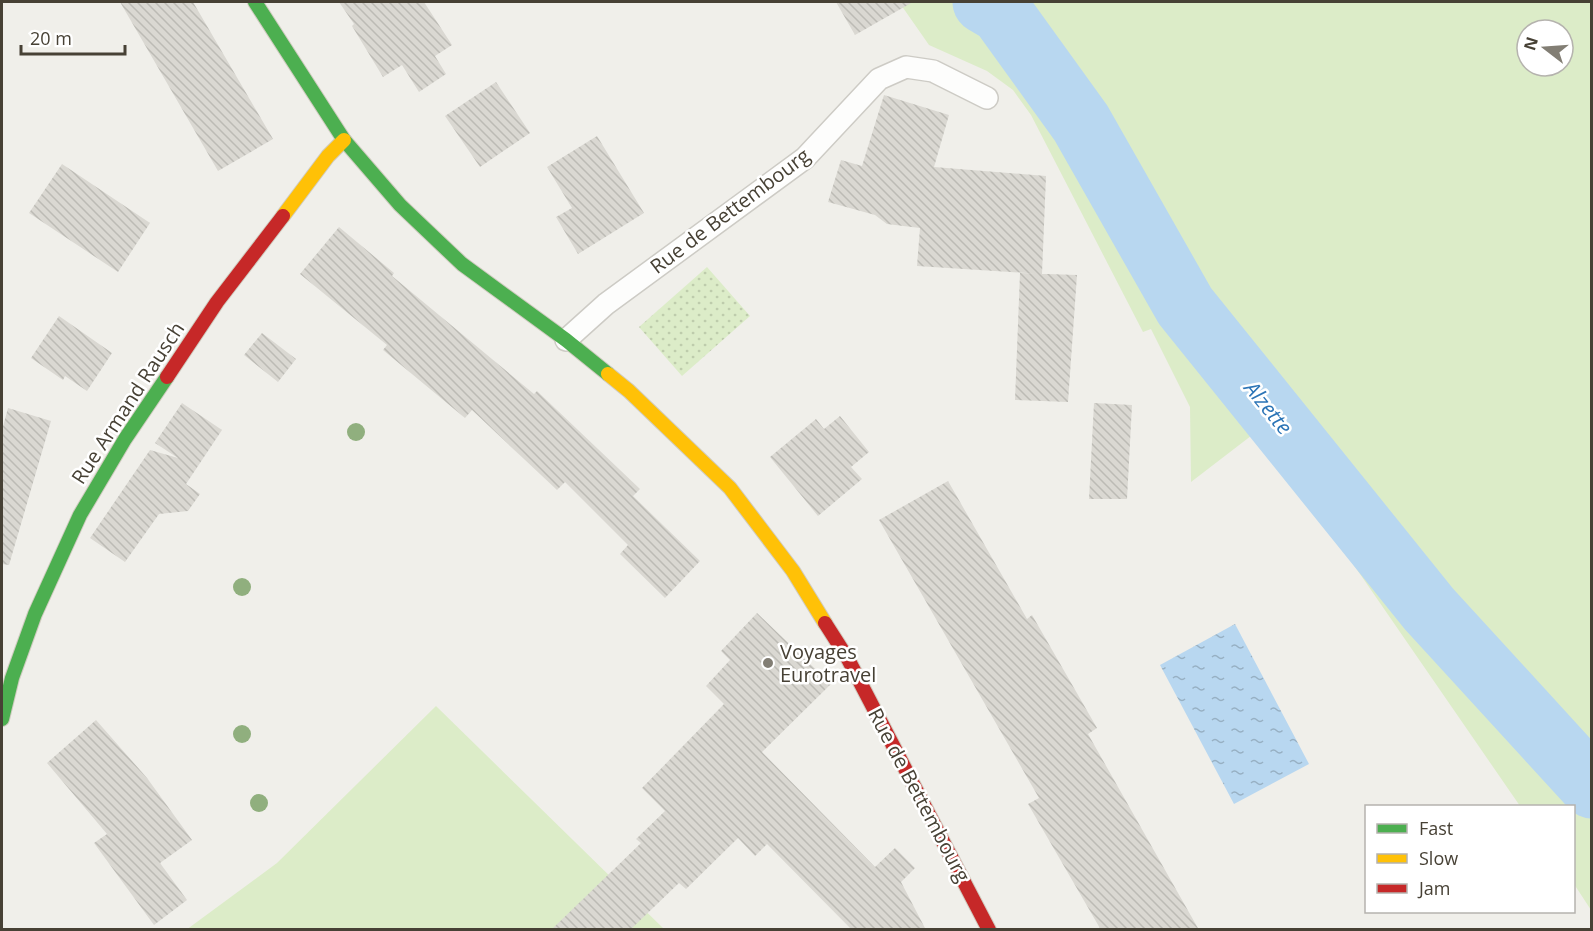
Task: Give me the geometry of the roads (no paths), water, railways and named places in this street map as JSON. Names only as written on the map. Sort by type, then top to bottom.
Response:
[{"type":"main road","name":"Rue de Bettembourg","points":[[255,2],[344,140],[400,205],[462,264],[566,340],[628,391],[730,488],[793,571],[848,659],[989,930]]},
{"type":"main road","name":"Rue Armand Rausch","points":[[2,719],[12,678],[35,614],[85,505],[125,439],[217,302],[328,156],[344,140]]},
{"type":"lane","name":"Rue de Bettembourg","points":[[566,340],[606,304],[805,158],[879,80],[906,67],[933,71],[987,98]]},
{"type":"water","points":[[1235,624],[1309,764],[1234,804],[1160,665]]},
{"type":"waterway","name":"Alzette","points":[[984,2],[1001,12],[1081,123],[1185,306],[1429,609],[1592,787]]},
{"type":"place","name":"Voyages Eurotravel","points":[[768,663]]}]
